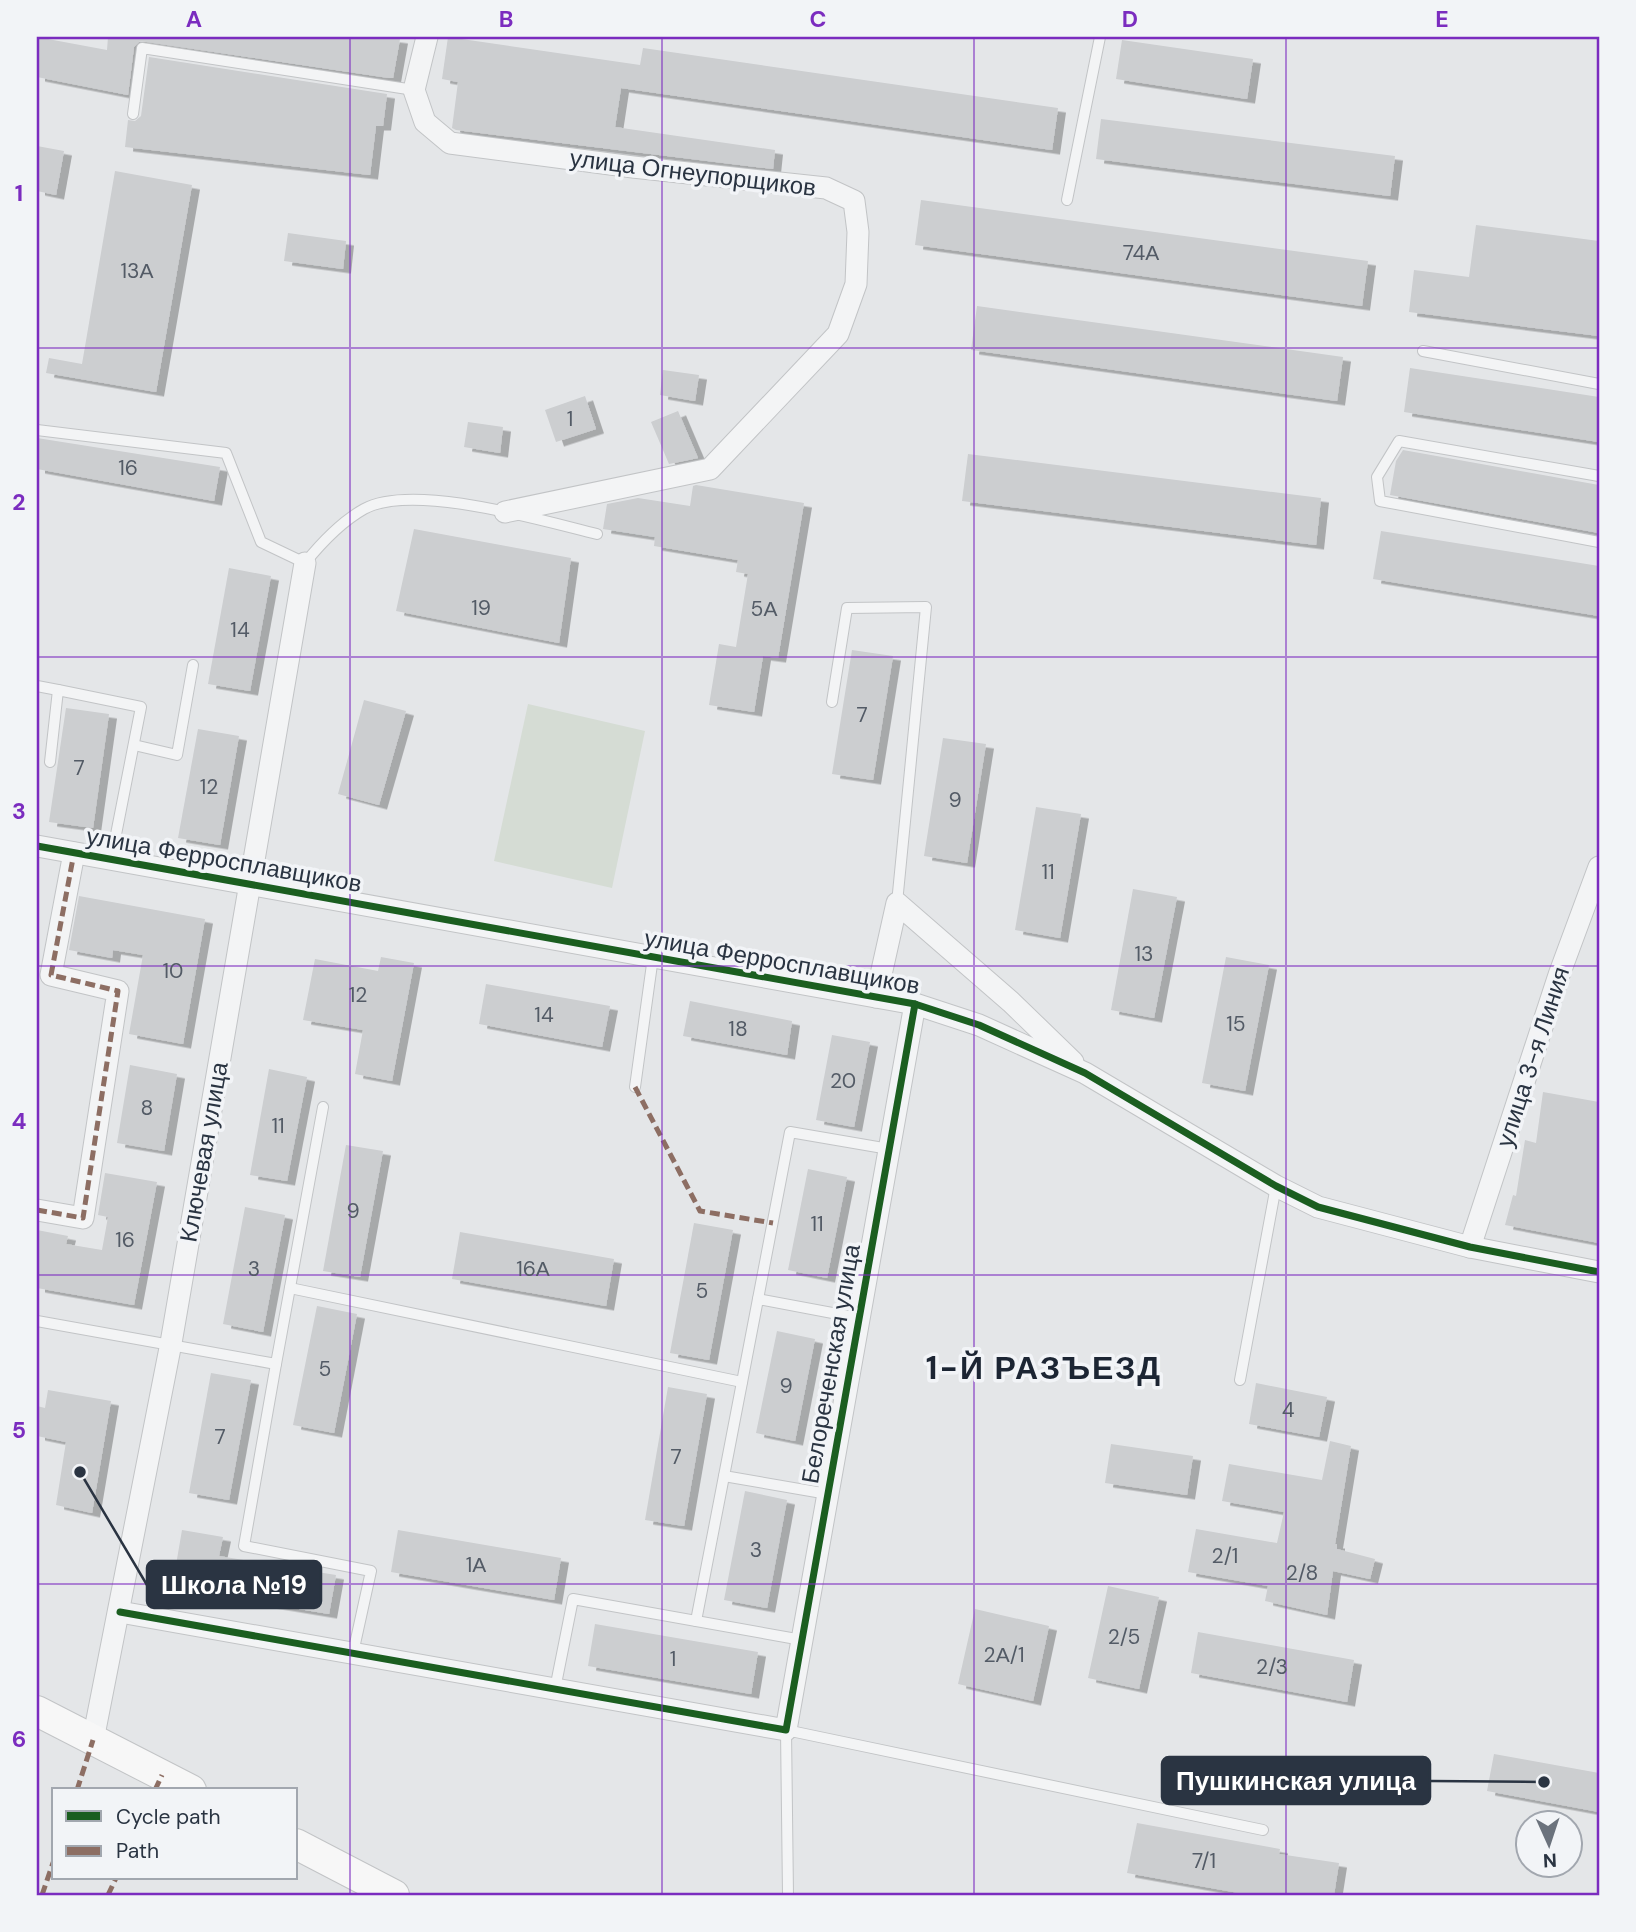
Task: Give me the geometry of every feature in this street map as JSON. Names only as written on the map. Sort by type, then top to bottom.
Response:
[{"type":"main road","points":[[37,1711],[187,1788]]},
{"type":"main road","points":[[298,1845],[394,1895]]},
{"type":"street","points":[[414,90],[427,37]]},
{"type":"street","name":"улица Огнеупорщиков","points":[[414,90],[425,122],[450,143],[826,188],[854,201],[858,232],[856,284],[838,334],[710,469],[505,512]]},
{"type":"street","name":"Ключевая улица","points":[[93,1740],[171,1343],[305,563]]},
{"type":"street","name":"улица Ферросплавщиков","points":[[37,846],[915,1004],[979,1025],[1084,1073],[1276,1186],[1318,1207],[1470,1247],[1599,1272]]},
{"type":"street","points":[[37,1210],[83,1218],[118,990],[51,975],[74,853]]},
{"type":"street","name":"улица 3-я Линия","points":[[1470,1247],[1559,975],[1599,867]]},
{"type":"street","points":[[876,997],[897,903],[1011,1002],[1084,1073]]},
{"type":"street","name":"Белореченская улица","points":[[786,1730],[915,1004]]},
{"type":"street","points":[[120,1612],[786,1730]]},
{"type":"lane","points":[[1067,200],[1100,37]]},
{"type":"lane","points":[[133,114],[142,48],[414,90]]},
{"type":"lane","points":[[1423,351],[1599,383]]},
{"type":"lane","points":[[37,429],[226,453],[261,542],[305,563],[329,535],[366,508],[410,499],[505,512],[597,534]]},
{"type":"lane","points":[[1599,477],[1399,441],[1377,477],[1380,501],[1599,542]]},
{"type":"lane","points":[[832,702],[847,608],[926,607],[897,903]]},
{"type":"lane","points":[[134,745],[177,755],[193,665]]},
{"type":"lane","points":[[37,686],[141,707],[111,860]]},
{"type":"lane","points":[[50,762],[58,690]]},
{"type":"lane","points":[[635,1087],[653,957]]},
{"type":"lane","points":[[323,1107],[244,1546],[371,1572],[353,1654]]},
{"type":"lane","points":[[696,1621],[790,1132],[889,1149]]},
{"type":"lane","points":[[1240,1380],[1276,1186]]},
{"type":"lane","points":[[290,1289],[742,1382]]},
{"type":"lane","points":[[758,1299],[859,1318]]},
{"type":"lane","points":[[37,1321],[276,1364]]},
{"type":"lane","points":[[724,1476],[828,1494]]},
{"type":"lane","points":[[555,1689],[573,1599],[802,1640]]},
{"type":"lane","points":[[788,1895],[786,1730],[1263,1830]]},
{"type":"shaded area","points":[[528,704],[645,731],[612,888],[494,861]]},
{"type":"building","points":[[37,37],[107,50],[108,37],[400,39],[393,78],[140,41],[134,47],[128,95],[37,77]]},
{"type":"building","points":[[448,37],[640,65],[643,48],[1058,108],[1052,150],[621,88],[615,127],[775,150],[773,169],[456,130],[452,128],[458,82],[442,79]]},
{"type":"building","points":[[1122,40],[1253,59],[1247,99],[1116,79]]},
{"type":"building","points":[[149,57],[387,94],[383,126],[376,126],[370,175],[125,147],[128,120],[135,121],[141,116]]},
{"type":"building","points":[[1101,119],[1395,156],[1390,196],[1096,159]]},
{"type":"building","points":[[37,146],[64,151],[56,195],[37,191]]},
{"type":"building","points":[[115,171],[192,185],[156,392],[46,373],[49,358],[82,364]]},
{"type":"building","points":[[921,200],[1368,261],[1362,306],[915,245]]},
{"type":"building","points":[[1476,225],[1599,241],[1599,336],[1409,312],[1414,270],[1469,277]]},
{"type":"building","points":[[288,233],[346,241],[343,269],[284,261]]},
{"type":"building","points":[[977,306],[1343,357],[1337,401],[971,350]]},
{"type":"building","points":[[1410,368],[1599,397],[1599,442],[1404,412]]},
{"type":"building","points":[[663,370],[699,375],[695,401],[660,395]]},
{"type":"building","points":[[585,396],[596,429],[556,442],[545,410]]},
{"type":"building","points":[[678,411],[698,458],[669,464],[651,422]]},
{"type":"building","points":[[468,422],[503,427],[500,453],[464,447]]},
{"type":"building","points":[[37,438],[220,467],[214,501],[37,469]]},
{"type":"building","points":[[1403,450],[1599,485],[1599,533],[1390,495],[1396,461]]},
{"type":"building","points":[[968,454],[1321,498],[1316,545],[962,501]]},
{"type":"building","points":[[693,486],[804,503],[778,658],[763,656],[754,712],[709,705],[719,644],[736,647],[748,574],[736,572],[738,560],[654,546],[655,537],[603,529],[607,504],[638,498],[690,506]]},
{"type":"building","points":[[414,529],[571,558],[559,643],[396,611]]},
{"type":"building","points":[[1381,531],[1599,566],[1599,616],[1373,579]]},
{"type":"building","points":[[229,568],[271,576],[250,691],[208,684]]},
{"type":"building","points":[[852,650],[893,656],[873,780],[832,774]]},
{"type":"building","points":[[364,700],[406,711],[379,805],[338,794]]},
{"type":"building","points":[[66,708],[109,714],[93,828],[49,822]]},
{"type":"building","points":[[198,729],[239,736],[220,845],[178,838]]},
{"type":"building","points":[[943,738],[986,744],[967,863],[924,856]]},
{"type":"building","points":[[1036,807],[1081,814],[1060,938],[1015,930]]},
{"type":"building","points":[[1133,889],[1177,897],[1154,1018],[1111,1010]]},
{"type":"building","points":[[79,896],[205,919],[183,1044],[129,1034],[143,955],[113,950],[112,958],[69,950]]},
{"type":"building","points":[[381,957],[414,963],[392,1081],[355,1074],[363,1030],[303,1020],[315,959],[378,971]]},
{"type":"building","points":[[1226,957],[1269,965],[1245,1091],[1202,1083]]},
{"type":"building","points":[[486,984],[610,1006],[602,1047],[479,1024]]},
{"type":"building","points":[[690,1001],[792,1021],[787,1055],[683,1036]]},
{"type":"building","points":[[832,1035],[870,1042],[854,1127],[816,1120]]},
{"type":"building","points":[[130,1065],[177,1074],[164,1151],[117,1143]]},
{"type":"building","points":[[269,1069],[307,1077],[287,1181],[250,1175]]},
{"type":"building","points":[[1543,1092],[1599,1102],[1599,1243],[1505,1225],[1513,1195],[1516,1196],[1525,1140],[1536,1143]]},
{"type":"building","points":[[346,1145],[383,1151],[360,1277],[323,1271]]},
{"type":"building","points":[[808,1169],[847,1177],[827,1278],[788,1270]]},
{"type":"building","points":[[105,1173],[157,1182],[134,1305],[37,1288],[37,1230],[68,1236],[66,1244],[102,1250],[108,1217],[98,1215]]},
{"type":"building","points":[[245,1207],[285,1215],[263,1332],[223,1324]]},
{"type":"building","points":[[694,1223],[733,1230],[709,1360],[670,1353]]},
{"type":"building","points":[[460,1232],[614,1259],[606,1306],[452,1279]]},
{"type":"building","points":[[317,1306],[357,1314],[334,1433],[293,1425]]},
{"type":"building","points":[[777,1331],[815,1339],[795,1441],[756,1433]]},
{"type":"building","points":[[211,1373],[251,1380],[229,1500],[189,1493]]},
{"type":"building","points":[[1256,1383],[1327,1397],[1319,1437],[1249,1424]]},
{"type":"building","points":[[668,1387],[707,1394],[684,1526],[645,1520]]},
{"type":"building","points":[[48,1390],[111,1401],[92,1513],[56,1505],[66,1442],[37,1436],[37,1406],[45,1408]]},
{"type":"building","points":[[1330,1441],[1351,1446],[1335,1544],[1337,1549],[1375,1559],[1370,1579],[1333,1571],[1327,1615],[1265,1601],[1268,1586],[1188,1572],[1196,1529],[1277,1543],[1284,1512],[1222,1501],[1229,1464],[1322,1480]]},
{"type":"building","points":[[1111,1444],[1193,1456],[1187,1495],[1105,1483]]},
{"type":"building","points":[[745,1491],[787,1500],[767,1608],[724,1600]]},
{"type":"building","points":[[182,1530],[223,1537],[219,1556],[336,1575],[329,1614],[172,1588]]},
{"type":"building","points":[[398,1530],[561,1558],[554,1600],[391,1572]]},
{"type":"building","points":[[1108,1586],[1159,1597],[1139,1689],[1088,1678]]},
{"type":"building","points":[[975,1609],[1049,1626],[1033,1701],[958,1684]]},
{"type":"building","points":[[595,1624],[758,1652],[751,1694],[588,1666]]},
{"type":"building","points":[[1198,1632],[1354,1660],[1347,1702],[1191,1673]]},
{"type":"building","points":[[1494,1754],[1599,1773],[1599,1812],[1487,1791]]},
{"type":"building","points":[[1137,1823],[1280,1849],[1279,1854],[1339,1863],[1334,1895],[1250,1895],[1127,1873]]},
{"type":"marked path","points":[[37,1210],[83,1218],[118,991],[51,975],[74,853]]},
{"type":"marked path","points":[[635,1087],[700,1211],[773,1223]]},
{"type":"marked path","points":[[78,1788],[93,1740]]},
{"type":"marked path","points":[[156,1788],[162,1775]]},
{"type":"marked path","points":[[42,1895],[52,1866]]},
{"type":"marked path","points":[[108,1895],[115,1880]]},
{"type":"cycle path","points":[[37,846],[915,1004],[979,1025],[1085,1073],[1276,1186],[1318,1207],[1470,1247],[1599,1272]]},
{"type":"cycle path","points":[[120,1612],[786,1730],[915,1004]]},
{"type":"place","name":"Школа №19","points":[[80,1472]]},
{"type":"place","name":"Пушкинская улица","points":[[1544,1782]]},
{"type":"district","name":"1-Й РАЗЪЕЗД","points":[[1044,1368]]}]
